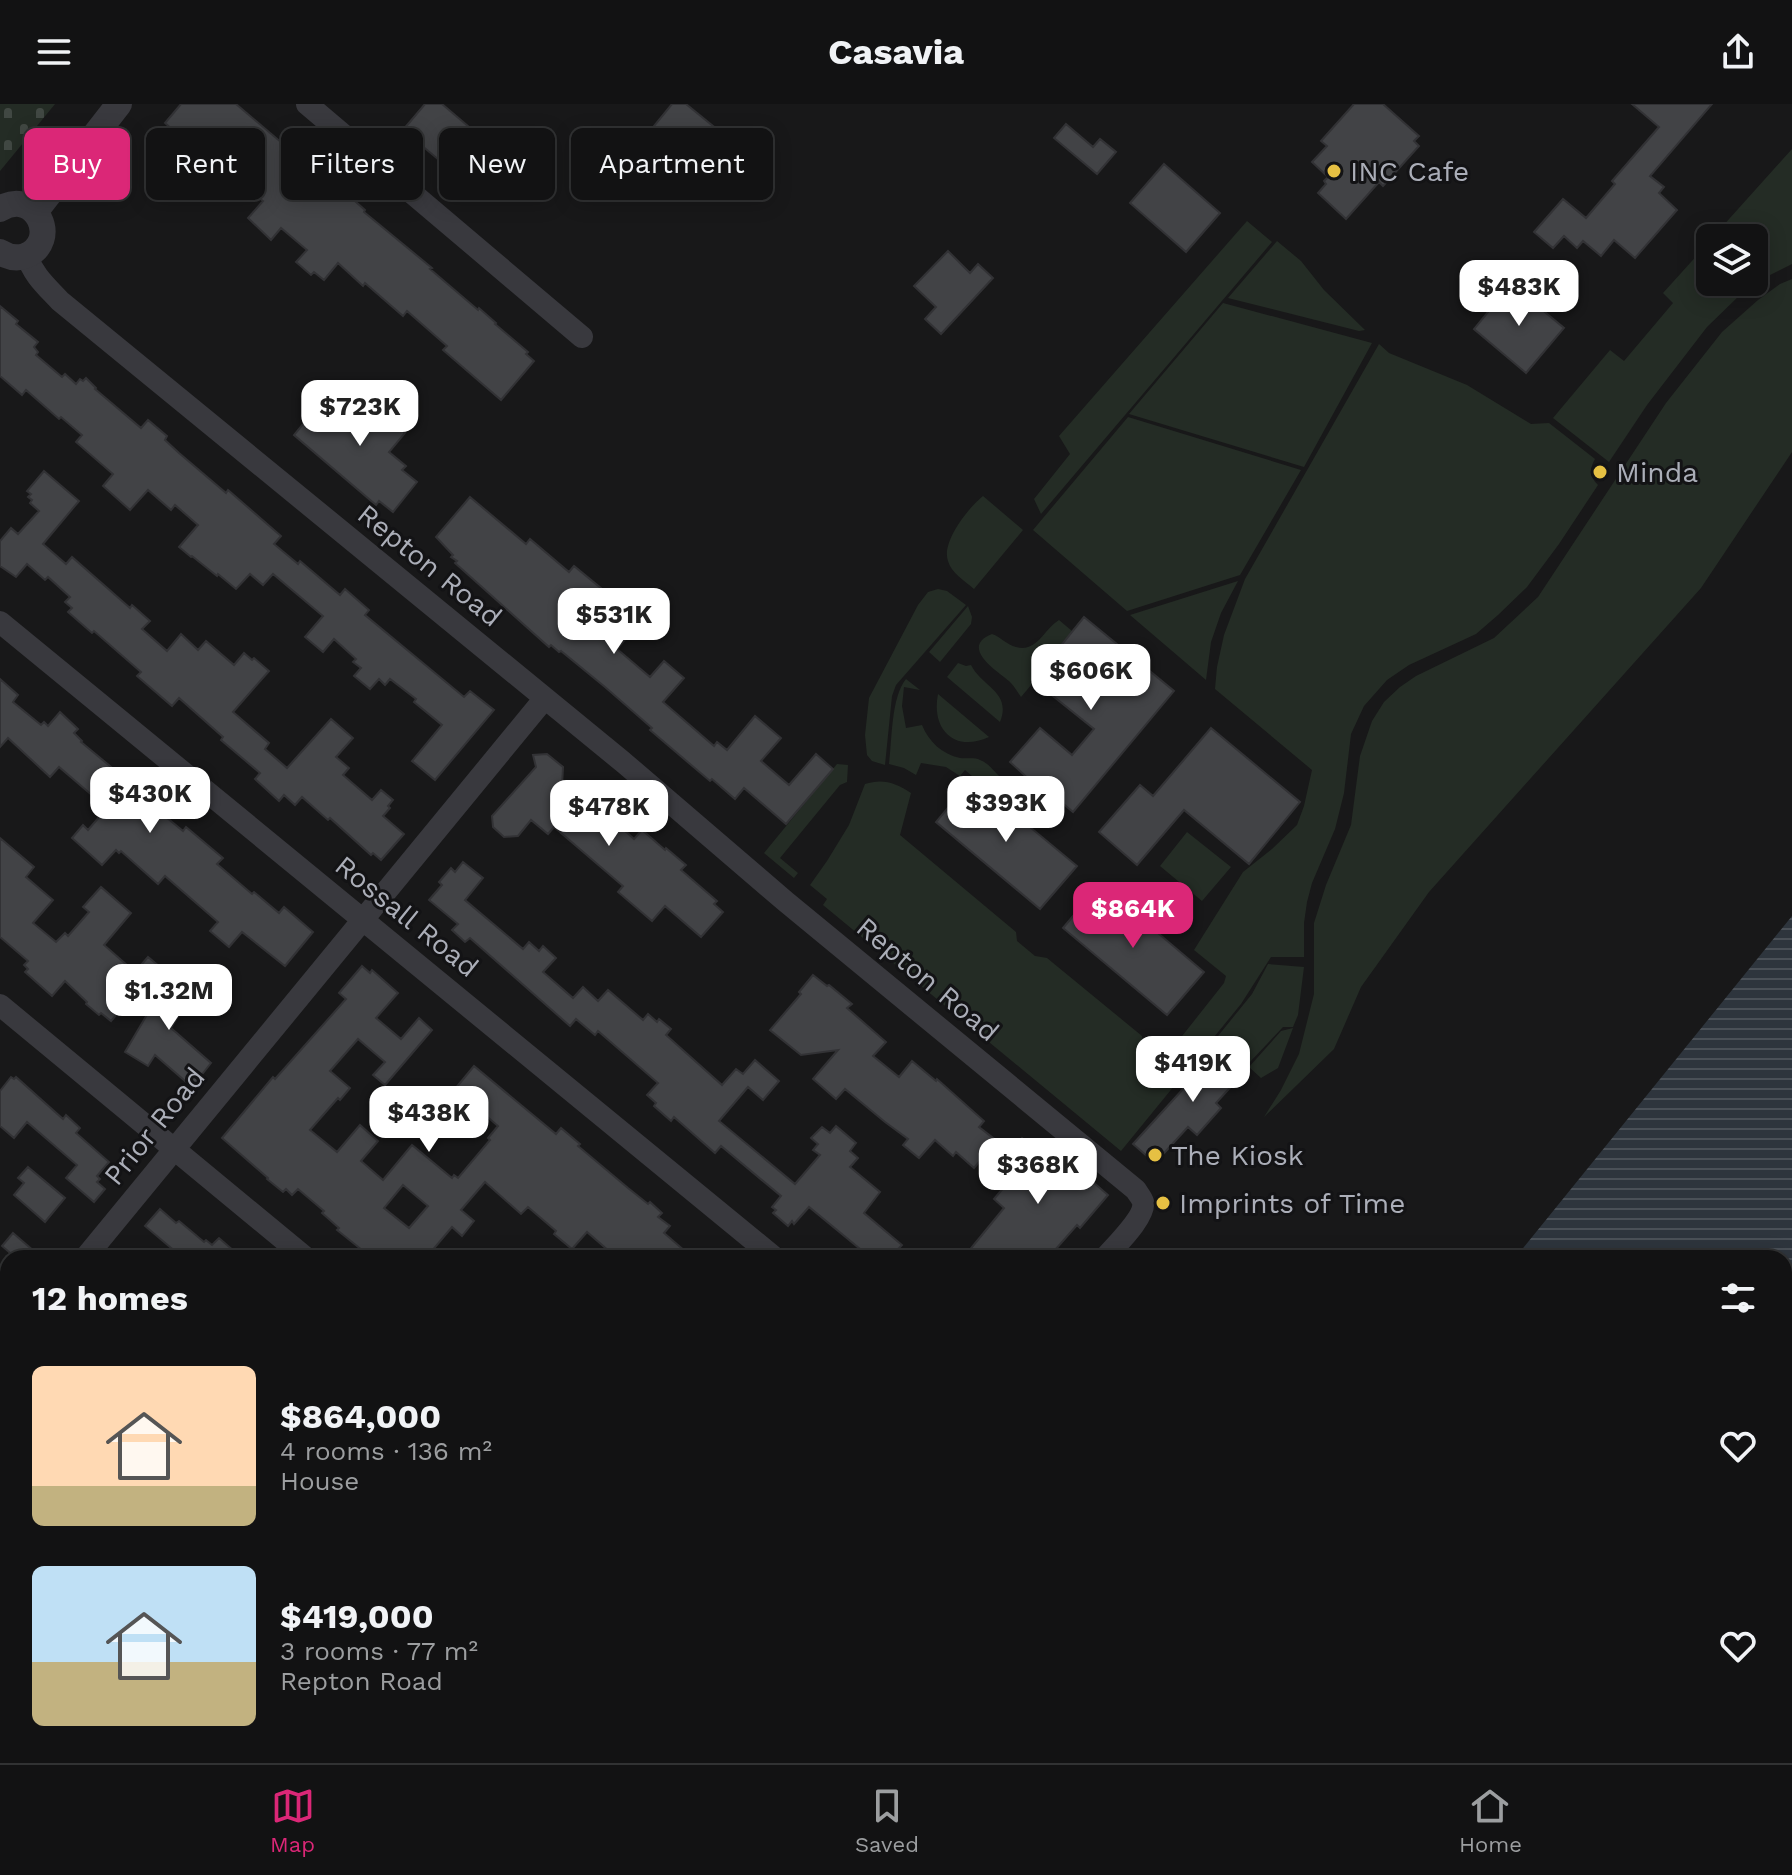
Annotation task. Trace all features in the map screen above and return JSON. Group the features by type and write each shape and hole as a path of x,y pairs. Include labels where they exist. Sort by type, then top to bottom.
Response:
{"street":[{"path":"35,212 119,104"},
{"path":"307,104 582,337"},
{"path":"0,209 13,203 22,204 35,212 42,223 43,233 41,242 27,255 16,258 0,252"},
{"name":"Repton Road","path":"27,255 37,276 60,301 545,698 785,901 1136,1190 1143,1202 1142,1208 1136,1221 1112,1250"},
{"name":"Rossall Road","path":"0,622 765,1250"},
{"name":"Prior Road","path":"92,1250 545,698"},
{"path":"0,1005 296,1250"}],"green space":[{"path":"0,104 55,104 35,128 24,128 24,142 0,171"},
{"path":"1792,149 1792,264 1768,276 1768,224 1725,224"},
{"path":"1247,221 1272,242 1041,514 1034,499 1070,454 1059,436"},
{"path":"1277,241 1301,261 1324,290 1365,330 1228,298"},
{"path":"1696,256 1696,296 1739,296 1707,327 1647,405 1609,462 1553,418 1610,350 1624,361 1673,303 1663,293"},
{"path":"1792,279 1792,452 1701,588 1429,892 1361,987 1334,1049 1264,1117 1299,1054 1314,994 1314,923 1351,825 1360,756 1372,721 1384,702 1400,687 1494,638 1538,597 1666,403 1722,332 1780,284"},
{"path":"1223,303 1372,343 1304,467 1129,414"},
{"path":"1379,344 1389,353 1467,385 1531,424 1549,423 1595,459 1591,473 1598,485 1527,587 1498,615 1476,634 1409,665 1387,680 1364,706 1351,734 1344,793 1335,829 1307,902 1304,957 1271,957 1241,1004 1121,1151 823,905 827,899 810,885 849,825 865,784 889,782 911,793 900,835 1016,932 1017,941 1035,956 1047,958 1142,1036 1143,1044 1163,1052 1175,1045 1224,983 1226,976 1194,950 1243,872 1297,825 1312,770 1215,689 1224,635 1245,579"},
{"path":"1128,417 1301,470 1240,575 1127,611 1033,530"},
{"path":"983,496 1023,530 974,589 952,569 947,553 952,535"},
{"path":"1238,581 1221,613 1211,642 1206,680 1130,615"},
{"path":"938,589 947,591 966,605 896,685 892,696 885,765 872,761 867,755 865,735 869,698 918,605 928,592"},
{"path":"968,606 971,624 940,662 929,652"},
{"path":"1059,620 1072,631 1021,697 1009,681 984,659 979,645 992,634 1013,646 1029,647"},
{"path":"958,663 971,665 999,697 1003,712 1000,722 947,677"},
{"path":"906,679 920,690 904,687 902,706 906,728 922,725 932,742 942,750 953,756 985,763 1000,777 988,790 965,770 960,776 946,767 921,763 916,775 889,764 897,697"},
{"path":"938,694 989,737 965,742 948,735 938,718"},
{"path":"837,764 848,765 847,782 840,785 780,858 798,873 794,878 764,853"},
{"path":"1187,832 1231,867 1202,901 1160,866"},
{"path":"1268,964 1304,967 1298,1015 1293,1027 1283,1027 1249,1063 1218,1036 1252,994"},
{"path":"1293,1028 1278,1068 1261,1078 1249,1067 1281,1031"}],"shaded area":[{"path":"1792,916 1792,1250 1521,1250"}],"building":[{"path":"181,104 236,104 264,128 171,128 165,123"},
{"path":"425,104 442,104 470,128 439,128 439,160 423,147 423,128 405,128"},
{"path":"672,104 686,104 715,128 652,128"},
{"path":"1354,104 1383,104 1419,136 1414,141 1419,146 1383,186 1379,182 1346,219 1318,193 1328,177 1312,162 1327,146 1321,141"},
{"path":"1632,104 1712,104 1650,176 1664,187 1659,193 1677,210 1635,258 1614,240 1601,256 1583,241 1577,248 1564,236 1553,248 1534,232 1563,199 1586,218 1615,184 1612,181 1659,127"},
{"path":"1066,124 1093,147 1100,139 1116,152 1097,174 1054,138"},
{"path":"265,129 281,142 281,200 354,200 496,323 534,361 501,400 443,350 447,346 407,311 403,316 338,263 324,280 314,272 311,275 296,262 307,250 281,228 271,240 248,218 263,201"},
{"path":"1164,164 1220,213 1186,252 1130,203"},
{"path":"948,251 970,273 978,264 993,278 941,334 925,319 936,307 914,286"},
{"path":"1511,284 1564,328 1526,373 1474,329"},
{"path":"0,306 38,342 34,347 38,352 36,355 62,377 65,374 76,384 86,378 141,428 148,420 167,436 165,440 179,453 281,536 274,544 298,564 300,561 340,595 345,589 369,610 365,615 464,697 470,691 494,710 435,780 412,761 442,725 414,702 416,699 390,679 385,685 379,679 370,689 354,676 361,668 353,662 356,659 334,639 323,652 305,637 323,616 273,574 263,585 250,574 236,589 191,557 179,547 198,525 175,505 171,510 148,490 130,510 103,486 113,474 76,442 82,435 26,390 22,395 0,376"},
{"path":"345,385 405,433 389,452 406,466 402,470 417,482 393,512 379,501 376,505 294,435 307,419 310,422 315,415 318,418"},
{"path":"44,471 79,501 43,544 66,564 72,557 130,608 132,605 150,621 142,629 167,651 181,634 198,650 206,641 234,665 244,653 269,671 233,712 269,743 265,749 287,768 331,719 353,738 336,757 349,768 343,775 372,800 381,790 393,800 383,816 404,834 381,860 302,797 295,805 284,795 279,801 255,779 260,773 221,740 223,737 179,698 172,706 137,676 141,672 68,612 72,608 65,602 70,597 48,577 45,580 27,564 16,577 0,566 0,541 11,528 18,534 39,511 30,503 32,500 28,497 31,494 27,491"},
{"path":"470,497 526,544 530,539 569,572 574,566 602,589 595,598 634,629 617,649 650,677 664,661 684,678 663,702 714,746 717,742 727,750 755,716 781,738 761,761 789,785 816,754 833,769 786,824 744,788 735,799 712,779 710,781 605,687 561,651 551,645 549,647 455,563 457,561 451,557 453,555 436,537"},
{"path":"1084,617 1174,691 1073,812 1010,762 1040,728 1072,755 1094,729 1033,680"},
{"path":"0,679 18,695 13,702 41,725 44,722 48,726 60,712 78,729 74,733 81,742 158,802 154,807 183,831 186,827 223,858 217,864 252,894 254,892 279,913 284,907 313,932 285,966 242,932 229,947 210,931 218,922 165,876 158,884 116,850 102,865 72,838 83,825 88,830 107,808 59,767 50,777 8,738 0,747"},
{"path":"1211,728 1300,802 1249,864 1184,810 1137,865 1099,832 1140,785 1153,796"},
{"path":"547,754 563,767 560,826 581,803 588,809 597,799 612,812 609,816 634,839 642,830 666,848 686,865 681,870 717,901 714,904 723,912 701,937 665,906 652,921 618,892 623,886 554,827 548,834 531,820 518,836 504,837 493,827 492,816 536,767 533,755"},
{"path":"972,779 1077,866 1040,909 936,822"},
{"path":"0,838 34,867 26,877 53,900 33,923 56,942 65,933 68,936 89,912 83,907 101,887 131,913 104,945 135,972 148,957 159,966 111,1021 86,1004 65,981 52,996 25,972 28,969 24,965 28,961 0,937"},
{"path":"463,862 483,878 465,900 523,949 529,942 539,951 543,946 556,958 543,972 573,998 583,987 598,1001 608,990 643,1020 648,1014 657,1022 659,1019 671,1029 666,1035 722,1085 736,1069 743,1074 755,1060 779,1081 763,1100 748,1087 719,1121 795,1184 820,1155 813,1150 818,1144 811,1138 822,1127 830,1133 836,1126 856,1143 850,1151 858,1158 850,1167 880,1192 864,1213 902,1245 897,1250 861,1250 809,1207 794,1224 792,1221 788,1226 773,1213 776,1210 772,1207 781,1196 721,1146 715,1153 674,1117 671,1121 654,1106 656,1103 647,1095 658,1083 598,1031 595,1035 576,1019 570,1026 470,938 465,942 452,930 458,924 429,900 451,868 455,872"},
{"path":"1100,884 1204,972 1167,1015 1063,928"},
{"path":"362,966 370,973 372,970 398,993 376,1018 401,1039 419,1018 432,1030 385,1085 373,1075 385,1062 358,1039 330,1071 350,1088 310,1130 337,1152 360,1125 378,1141 361,1161 383,1180 412,1145 452,1178 454,1175 458,1178 498,1126 455,1089 474,1066 556,1134 561,1128 628,1188 648,1204 650,1202 662,1213 658,1217 670,1226 664,1233 684,1250 608,1250 587,1232 572,1249 528,1207 521,1214 485,1182 461,1210 474,1221 462,1236 452,1227 433,1250 362,1250 337,1230 339,1228 322,1213 324,1211 298,1189 292,1195 286,1189 283,1192 222,1138 273,1077 275,1079 346,999 339,993","holes":["403,1185 428,1206 409,1228 384,1208"]},
{"path":"174,969 198,983 171,1028 211,1063 192,1087 155,1055 148,1066 125,1052"},
{"path":"813,975 852,1004 847,1008 886,1042 873,1056 899,1077 912,1061 984,1121 979,1127 997,1141 974,1168 956,1152 953,1156 935,1140 919,1158 903,1145 908,1139 845,1089 836,1099 813,1079 838,1050 801,1055 770,1030"},
{"path":"1224,1044 1249,1067 1216,1103 1221,1108 1197,1135 1188,1127 1155,1163 1133,1144"},
{"path":"11,1077 16,1077 63,1119 66,1115 80,1128 76,1133 109,1162 97,1176 100,1179 97,1182 105,1189 94,1202 66,1178 77,1165 27,1122 14,1138 0,1126 0,1091"},
{"path":"1022,1138 1036,1149 1041,1142 1108,1195 1080,1228 1077,1225 1055,1250 970,1250 1004,1208 994,1199 1016,1173 1002,1161"},
{"path":"28,1167 65,1198 45,1222 14,1195 24,1183 18,1178"},
{"path":"160,1209 204,1242 206,1240 212,1245 219,1238 233,1250 174,1250 145,1226"},
{"path":"13,1233 33,1250 7,1250 2,1246"}],"place":[{"name":"INC Cafe","path":"1334,171"},
{"name":"Minda","path":"1600,472"},
{"name":"The Kiosk","path":"1155,1155"},
{"name":"Imprints of Time","path":"1163,1203"}]}
